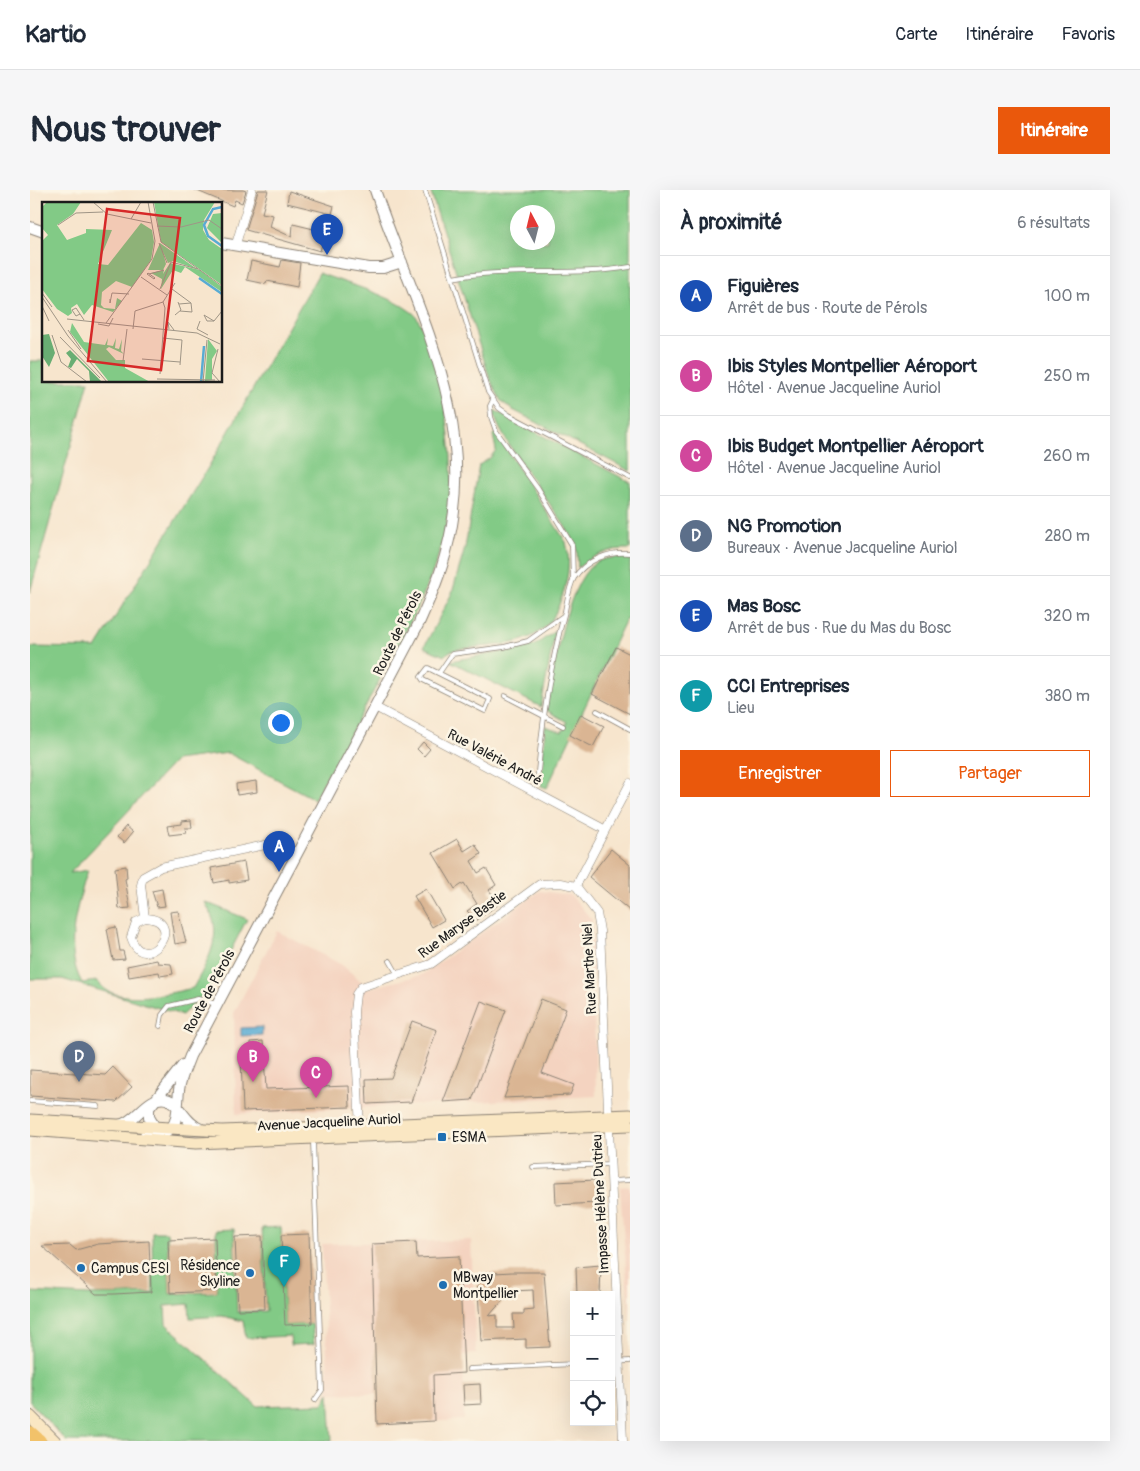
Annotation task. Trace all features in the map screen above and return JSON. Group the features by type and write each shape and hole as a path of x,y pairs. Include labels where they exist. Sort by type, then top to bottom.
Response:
{"highway":[{"path":"30,1433 39,1441"}],"main road":[{"name":"Avenue Jacqueline Auriol","path":"609,1121 630,1115"},
{"name":"Avenue Jacqueline Auriol","path":"30,1120 163,1132 279,1129 360,1131 609,1121 630,1125"},
{"name":"Avenue Jacqueline Auriol","path":"30,1130 179,1143 313,1138 360,1131"},
{"path":"30,1416 55,1441"}],"street":[{"path":"236,244 252,190"},
{"name":"Route de Pérols","path":"113,1126 127,1123 153,1101 190,1056 420,623 434,590 448,547 456,478 455,436 449,400 438,356 375,190"},
{"path":"30,227 42,231"},
{"path":"222,243 369,268 383,268 402,262"},
{"name":"Rue Valérie André","path":"375,707 604,829"},
{"path":"576,886 604,829 630,783"},
{"path":"145,918 141,885 143,877 161,867 276,844 298,853"},
{"name":"Rue Maryse Bastie","path":"360,1131 354,1012 356,994 360,987 431,964 540,884 560,883 576,886"},
{"name":"Rue Marthe Niel","path":"576,886 595,909 599,920 609,1121"},
{"path":"145,918 156,920 164,929 164,941 161,946 145,952 135,947 131,937 136,922 145,918"},
{"name":"Route de Pérols","path":"178,1110 179,1089 190,1056"},
{"path":"179,1143 163,1132 149,1117 153,1101 169,1099 190,1124 206,1130"},
{"path":"74,1133 163,1132 177,1121 178,1110"},
{"name":"Impasse Hélène Dutrieu","path":"609,1121 612,1164 615,1336"},
{"name":"Impasse Hélène Dutrieu","path":"615,1362 623,1441"}],"lane":[{"path":"425,190 488,392 493,400 510,415 630,478"},
{"path":"452,278 480,273 586,273 630,267"},
{"path":"493,400 490,406 491,417 496,431 538,489 572,545 573,579 563,616 542,715 538,783"},
{"path":"573,579 600,556 621,552 630,553"},
{"path":"440,673 452,654 504,647 528,641 563,616"},
{"path":"428,668 440,673 490,699 485,711 421,677 428,668"},
{"path":"505,696 563,726"},
{"path":"597,711 630,729"},
{"path":"390,960 398,976"},
{"path":"160,1026 165,1010 169,1006 198,999 206,1000 218,1006"},
{"path":"30,1101 98,1106"},
{"path":"313,1138 322,1390 315,1400"},
{"path":"533,1168 612,1164"},
{"path":"612,1181 630,1180"},
{"path":"615,1362 630,1361"},
{"path":"469,1369 570,1364"}],"shaded area":[{"path":"540,891 571,895 592,920 596,1096 236,1114 234,1013 277,931 342,965 369,988 422,975"},
{"path":"630,1186 630,1322 620,1187"},
{"path":"471,1240 476,1354 463,1355 464,1420 377,1424 376,1394 329,1393 322,1244"}],"green space":[{"path":"430,190 630,190 630,471 513,410 501,401 490,379"},
{"path":"319,273 392,300 413,313 422,326 440,383 451,453 451,491 448,516 443,540 428,584 397,648 314,799 228,753 176,760 70,873 88,870 76,912 73,942 76,970 82,983 97,981 108,991 117,995 139,997 193,988 209,957 214,940 215,932 212,916 205,902 247,919 213,985 182,1015 62,979 30,979 30,647 96,648 209,466"},
{"path":"30,361 42,361 42,382 89,382 30,592"},
{"path":"494,410 630,482 630,549 602,553 578,568 577,551 574,542 504,436 496,421"},
{"path":"496,433 566,542 568,571 565,585 555,614 546,626 536,634 512,643 455,650 444,656 424,647 452,593 465,548 479,465 490,458 496,450 493,435"},
{"path":"630,558 630,620 626,619 547,788 541,786 545,726 562,732 567,722 546,710 568,610 585,574 595,563 604,559"},
{"path":"555,631 541,707 450,661 525,648 535,645"},
{"path":"281,1227 285,1325 312,1324 314,1344 291,1345 290,1336 246,1338 243,1321 222,1316 190,1318 189,1304 165,1306 166,1324 257,1406 323,1404 329,1393 332,1441 66,1441 30,1402 30,1292 89,1295 153,1293 152,1232 167,1232 170,1294 217,1292 216,1230 234,1229 237,1312 266,1311 262,1228"}],"water":[{"path":"262,1027 262,1035 241,1036 241,1028"}],"building":[{"path":"195,190 246,191 242,203 235,200 233,206"},
{"path":"258,190 268,190 262,213 273,215 270,227 292,237 293,224 326,232 320,251 246,230"},
{"path":"289,191 334,206 332,214 287,203"},
{"path":"282,260 300,263 297,287 267,281 266,284 247,280 251,261 280,267"},
{"path":"616,647 630,654 630,714 592,694"},
{"path":"581,714 604,726 593,747 570,735"},
{"path":"423,742 430,749 424,756 417,749"},
{"path":"256,781 257,792 237,795 236,784"},
{"path":"191,820 192,828 185,828 186,833 169,835 167,826 182,824 182,821"},
{"path":"126,826 133,832 124,843 117,837"},
{"path":"457,839 464,851 475,844 481,854 471,861 478,873 486,868 496,885 489,890 499,904 451,938 447,933 470,914 467,911 477,904 464,883 455,889 433,853"},
{"path":"611,849 630,865 630,911 589,877"},
{"path":"244,862 247,880 229,883 229,880 214,883 211,868"},
{"path":"126,866 127,878 125,879 130,908 119,909 115,868"},
{"path":"162,889 165,906 157,907 152,891"},
{"path":"426,889 444,920 432,927 414,896"},
{"path":"178,911 186,942 175,944 170,912"},
{"path":"116,927 120,951 123,951 125,959 113,960 107,929"},
{"path":"157,960 158,963 171,964 173,974 160,976 159,972 129,977 127,966"},
{"path":"541,999 566,1009 542,1073 574,1085 570,1095 504,1098"},
{"path":"481,1001 506,1010 472,1100 443,1102"},
{"path":"412,1021 437,1030 411,1102 367,1104 366,1079 391,1078"},
{"path":"263,1041 266,1089 349,1086 350,1107 243,1111 241,1058 251,1058 251,1042"},
{"path":"113,1067 132,1087 116,1102 30,1096 30,1070 105,1075"},
{"path":"596,1180 598,1203 556,1205 555,1182"},
{"path":"309,1234 312,1324 285,1325 281,1235"},
{"name":"Résidence Skyline","path":"262,1236 265,1309 238,1310 235,1237"},
{"path":"215,1238 217,1291 170,1293 168,1240"},
{"name":"Campus CESI","path":"149,1241 151,1292 114,1294 96,1294 42,1246 70,1245 76,1250 98,1244"},
{"path":"416,1242 417,1258 459,1256 464,1373 433,1375 434,1421 377,1424 372,1244"},
{"path":"601,1265 600,1291 577,1291 576,1267"},
{"path":"544,1272 550,1347 526,1348 526,1339 481,1341 477,1274","holes":["533,1290 534,1309 524,1310 524,1314 513,1314 514,1328 497,1328 497,1315 489,1316 512,1291"]},
{"path":"480,1384 481,1404 464,1405 463,1385"}],"place":[{"name":"Mas Bosc","path":"327,255"},
{"name":"Figuières","path":"279,872"},
{"name":"NG Promotion","path":"79,1082"},
{"name":"Ibis Styles Montpellier Aéroport","path":"253,1082"},
{"name":"Ibis Budget Montpellier Aéroport","path":"316,1098"},
{"name":"ESMA","path":"442,1137"},
{"name":"Campus CESI","path":"81,1268"},
{"name":"Résidence Skyline","path":"250,1273"},
{"name":"MBway Montpellier","path":"443,1285"},
{"name":"CCI Entreprises","path":"284,1287"}]}
